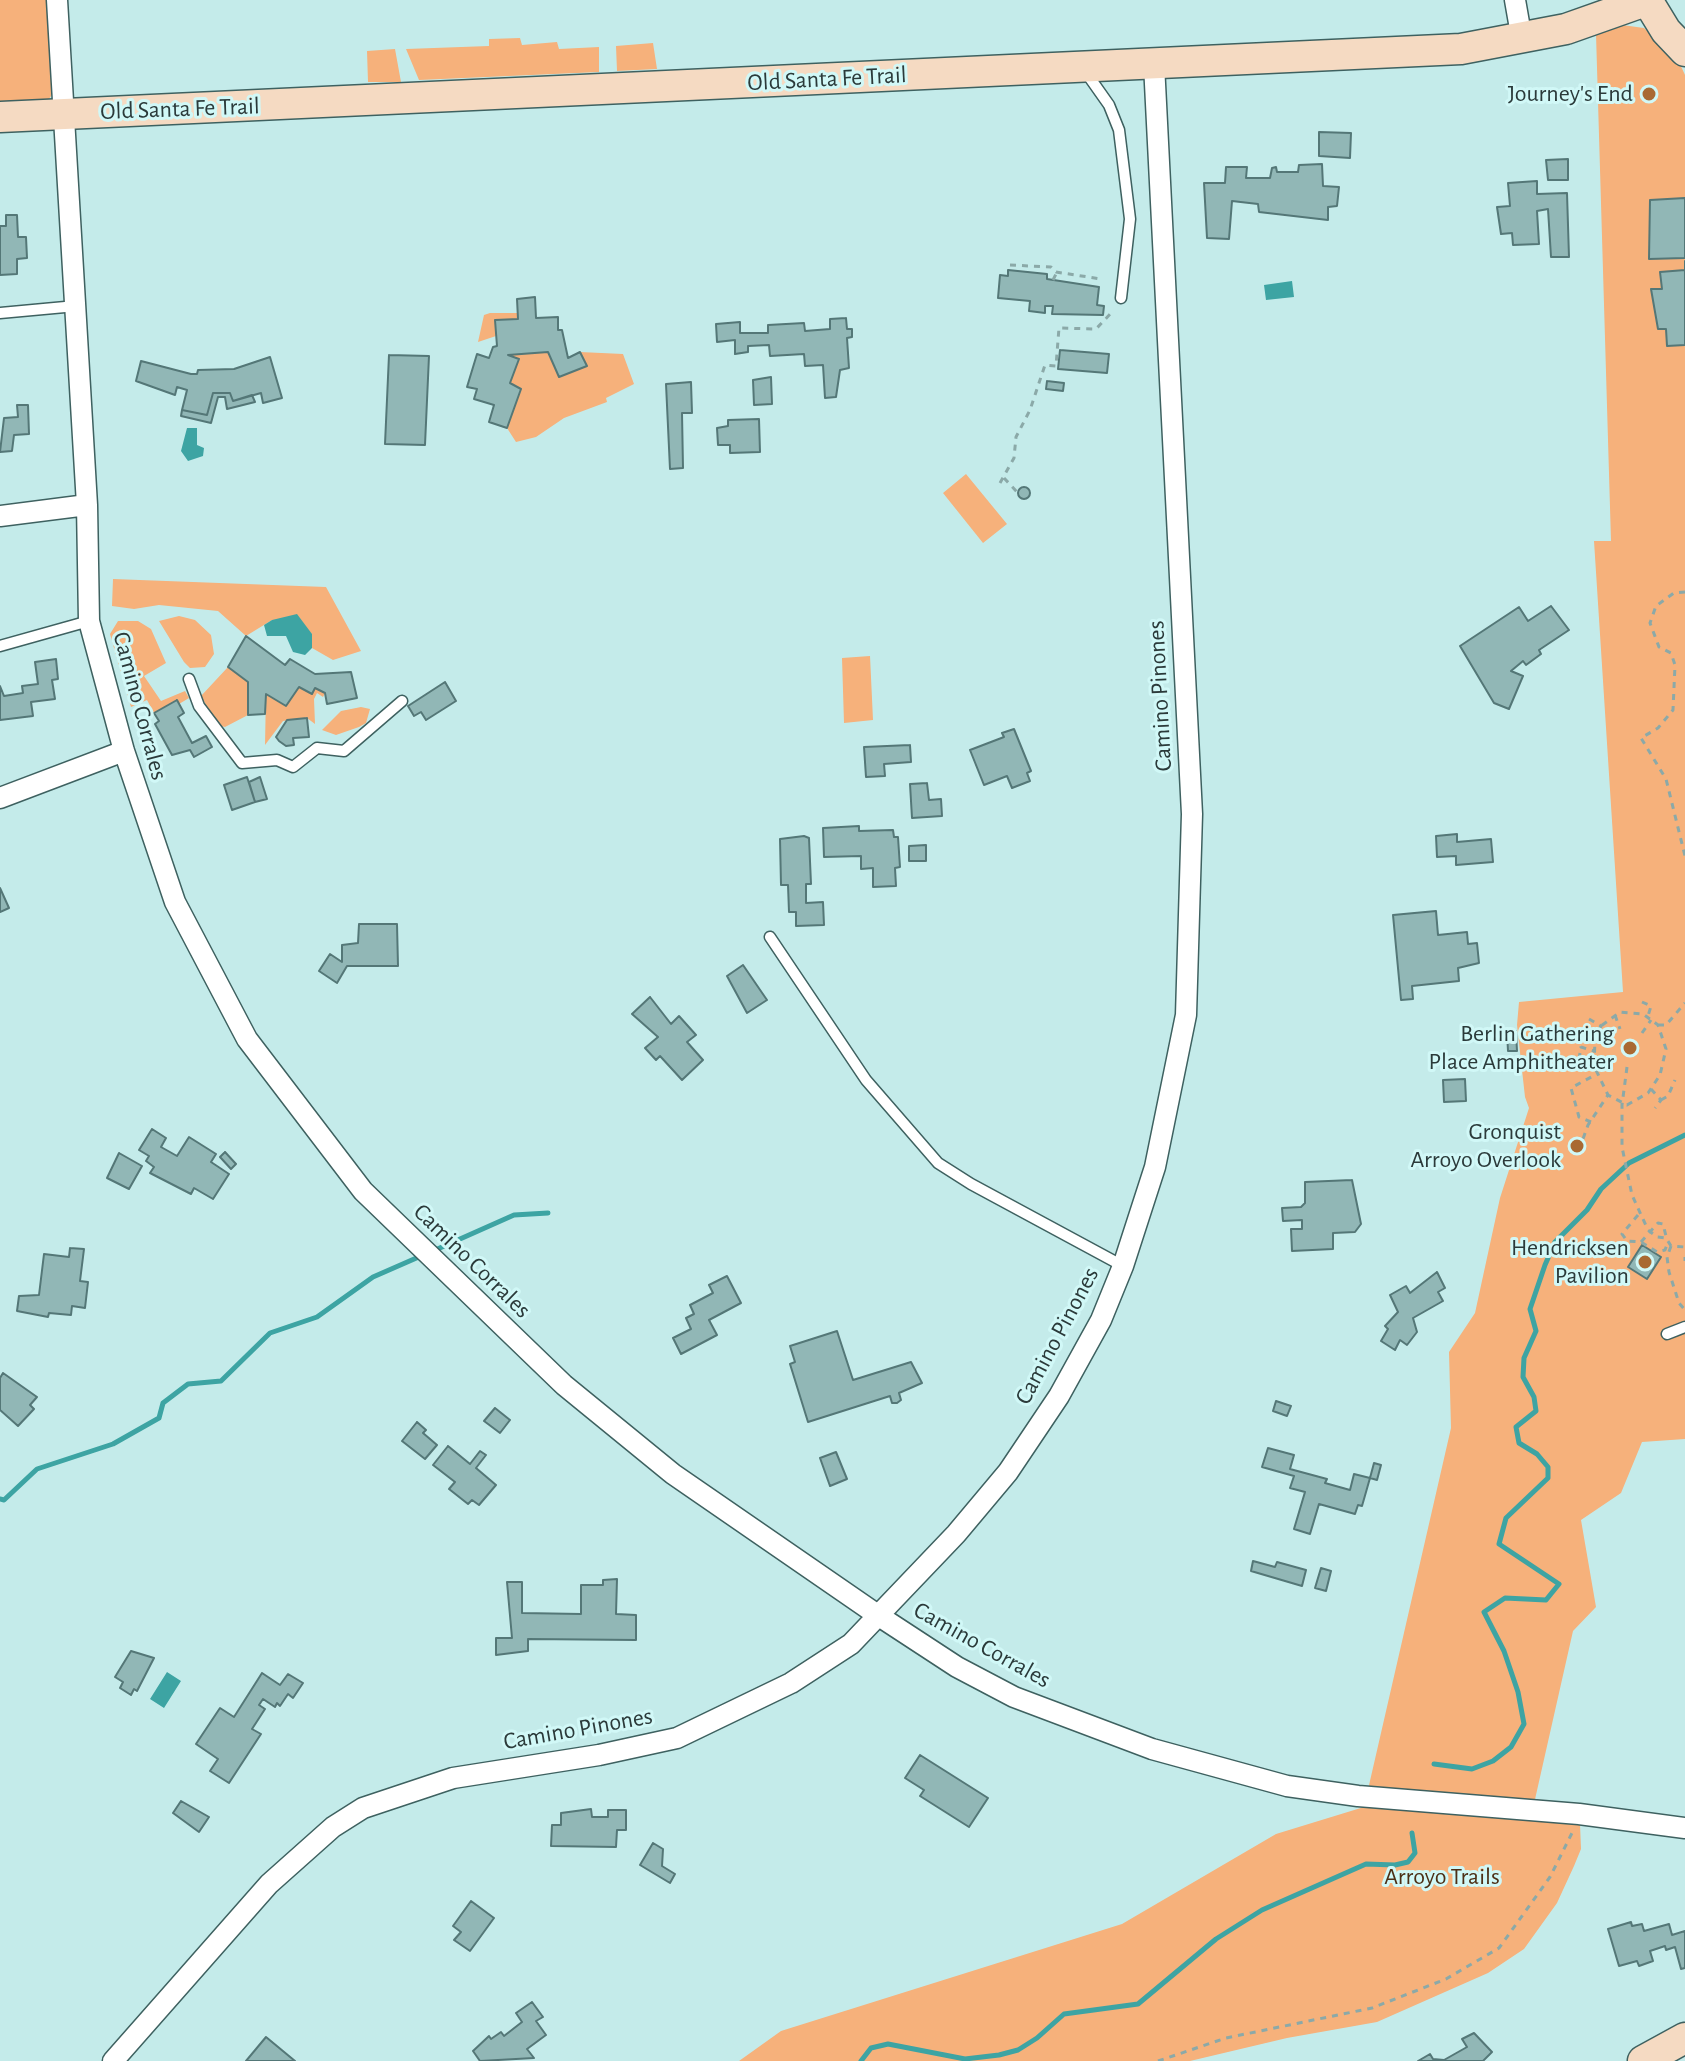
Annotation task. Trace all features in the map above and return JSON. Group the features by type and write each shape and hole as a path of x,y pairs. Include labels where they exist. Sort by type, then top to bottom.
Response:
{"street":[{"name":"Camino Corrales","path":"57,0 87,505 89,621 104,665 124,751 175,902 247,1039 363,1191 564,1385 673,1474 879,1616 957,1667 1014,1697 1152,1749 1239,1776 1358,1796 1579,1814 1685,1828"},
{"path":"1515,0 1522,40"},
{"name":"Old Santa Fe Trail","path":"0,117 1461,49 1522,40 1566,29 1648,0"},
{"path":"1648,0 1666,31 1685,51"},
{"name":"Camino Pinones","path":"113,2061 276,1876 333,1827 363,1808 453,1778 612,1753 677,1738 791,1683 851,1644 956,1534 1008,1472 1059,1396 1101,1320 1123,1266 1155,1167 1186,1015 1192,814 1154,64"},
{"path":"0,516 87,505"},
{"path":"0,798 124,751"},
{"path":"1643,2061 1685,2038"}],"lane":[{"path":"1082,67 1100,89 1119,130 1130,219 1121,298"},
{"path":"0,313 76,306"},
{"path":"0,646 89,621"},
{"path":"189,679 199,706 242,763 277,760 293,767 317,748 344,751 402,701"},
{"path":"770,937 866,1080 938,1163 1123,1266"},
{"path":"1667,1334 1685,1327"}],"path":[{"path":"1010,265 1051,267 1057,272 1101,279"},
{"path":"1018,265 1018,271"},
{"path":"1053,280 1057,272"},
{"path":"1000,483 1014,458 1016,437 1030,410 1045,365 1056,366 1059,328 1096,329 1115,309"},
{"path":"1004,478 1018,493"},
{"path":"1685,592 1674,593 1656,606 1650,623 1659,647 1671,653 1675,665 1673,710 1658,728 1641,738 1666,779 1685,856"},
{"path":"1642,1002 1651,1006 1650,1018 1642,1033"},
{"path":"1658,1025 1666,1025 1685,1003"},
{"path":"1630,1010 1658,1025 1666,1049 1660,1075 1651,1089 1642,1098 1622,1105 1608,1095 1596,1075 1594,1051 1601,1026 1615,1015 1630,1010"},
{"path":"1615,1015 1620,1029"},
{"path":"1589,1019 1601,1026"},
{"path":"1579,1059 1585,1035"},
{"path":"1581,1047 1594,1051"},
{"path":"1666,1049 1672,1051"},
{"path":"1627,1067 1622,1105 1622,1147 1632,1195 1638,1213 1650,1232 1685,1247"},
{"path":"1591,1122 1579,1117 1571,1088 1596,1075"},
{"path":"1655,1108 1668,1096 1675,1080"},
{"path":"1651,1089 1661,1100"},
{"path":"1579,1150 1591,1122 1608,1095"},
{"path":"1638,1213 1633,1225 1622,1234 1627,1241 1641,1242 1657,1252 1665,1250 1668,1242"},
{"path":"1641,1242 1658,1223 1663,1224 1668,1242 1669,1272 1679,1303 1685,1310"},
{"path":"1158,2061 1226,2038 1372,2008 1446,1979 1499,1948 1550,1877 1568,1844 1579,1814"}],"green space":[{"path":"0,0 48,0 55,90 45,105 0,106"},
{"name":"Arroyo Trails","path":"1622,25 1644,28 1679,62 1685,75 1685,1439 1642,1442 1621,1493 1581,1520 1596,1607 1573,1631 1531,1817 1580,1824 1581,1849 1574,1866 1557,1903 1524,1949 1488,1973 1377,2022 1287,2038 1190,2061 739,2061 781,2031 1122,1924 1276,1834 1364,1807 1451,1428 1449,1352 1475,1313 1500,1198 1529,1108 1517,1025 1519,1002 1623,992 1594,541 1611,541 1596,34"},
{"path":"520,38 522,45 557,42 559,49 599,47 599,72 419,80 406,49 489,46 489,39"},
{"path":"653,43 657,69 617,71 616,46"},
{"path":"395,49 401,82 368,82 367,51"},
{"path":"518,313 518,319 496,320 496,336 478,342 484,315"},
{"path":"548,352 560,376 587,366 580,352 623,354 634,384 606,398 607,402 564,418 536,437 516,442 507,428 521,389 510,383 519,359 508,355"},
{"path":"966,474 1007,524 983,543 943,493"},
{"path":"113,579 326,587 361,651 333,660 312,648 312,634 272,620 246,636 218,611 159,605 134,609 112,606"},
{"path":"179,616 195,620 211,635 214,654 205,667 190,668 184,662 159,621"},
{"path":"118,621 138,621 151,629 166,663 144,676 161,701 185,691 189,698 179,704 176,700 154,713 147,700 131,707 110,634"},
{"path":"870,656 873,720 844,723 842,658"},
{"path":"228,667 248,682 248,715 225,727 217,725 201,696"},
{"path":"299,687 311,694 315,688 325,693 323,697 317,693 314,699 315,724 307,718 283,721 265,745 266,694 286,706"},
{"path":"361,707 370,709 366,723 336,735 322,730 341,711"}],"water":[{"path":"1292,281 1294,297 1266,300 1264,285"},
{"path":"187,428 197,428 197,445 204,448 203,456 188,461 181,451"},
{"path":"297,614 312,634 312,648 305,655 293,652 286,636 267,636 264,625"},
{"path":"167,1672 181,1681 164,1708 150,1699"}],"building":[{"path":"1319,132 1351,133 1350,158 1319,156"},
{"path":"1568,159 1568,180 1548,180 1546,160"},
{"path":"1322,164 1323,186 1339,187 1337,206 1328,207 1328,220 1259,212 1258,204 1232,201 1229,239 1207,238 1204,183 1225,183 1226,167 1247,167 1246,178 1270,178 1272,168 1276,167 1277,172 1298,172 1299,165"},
{"path":"1537,181 1537,194 1567,193 1569,257 1551,257 1548,209 1537,211 1539,244 1513,245 1512,233 1501,234 1497,207 1510,206 1508,183"},
{"path":"1685,198 1685,258 1649,259 1650,200"},
{"path":"6,215 17,215 18,237 26,237 27,258 17,259 17,274 0,275 0,226 6,226"},
{"path":"1008,270 1047,274 1047,279 1099,287 1097,305 1104,306 1103,315 1052,314 1053,306 1045,306 1045,313 1029,311 1030,301 998,298 1000,275 1008,276"},
{"path":"1685,270 1685,345 1667,346 1666,329 1658,329 1651,289 1662,289 1660,272"},
{"path":"535,297 536,318 558,317 558,330 562,330 568,358 580,352 587,366 559,377 548,352 508,355 519,359 510,383 521,389 507,428 489,422 494,405 474,399 477,389 467,387 477,354 489,358 493,347 497,346 495,320 518,319 517,299"},
{"path":"846,318 847,329 852,329 852,337 847,338 849,368 840,370 836,397 825,398 823,365 805,366 804,354 770,356 769,345 748,346 748,352 735,354 735,340 717,342 716,324 740,322 740,333 768,333 768,325 804,323 805,331 830,329 830,319"},
{"path":"1060,350 1109,354 1107,373 1058,369"},
{"path":"389,355 429,356 425,445 385,444"},
{"path":"270,357 282,398 263,403 261,393 233,401 230,393 213,393 207,415 182,410 187,390 177,387 175,395 136,381 141,361 197,374 198,370 234,369"},
{"path":"771,377 772,404 754,405 753,380"},
{"path":"1047,381 1064,383 1063,391 1046,389"},
{"path":"691,382 692,413 682,413 683,468 670,469 666,384"},
{"path":"213,393 230,393 233,401 252,395 255,402 227,409 225,397 218,397 211,423 181,416 182,410 207,415"},
{"path":"17,405 28,405 29,434 14,435 12,451 0,452 4,418 18,417"},
{"path":"759,419 760,452 730,453 730,445 718,445 717,428 728,426 728,420"},
{"path":"1024,487 1030,493 1024,499 1018,493"},
{"path":"1551,606 1569,630 1539,650 1541,654 1526,665 1523,661 1511,671 1523,676 1509,709 1494,703 1460,646 1519,607 1528,621"},
{"path":"246,636 285,665 290,659 315,674 351,672 357,698 327,704 325,693 315,688 312,694 299,687 286,706 266,694 265,714 248,715 248,682 228,667"},
{"path":"56,659 58,679 52,680 55,699 31,702 33,716 0,720 0,686 4,696 23,693 22,686 38,684 35,662"},
{"path":"445,682 456,701 426,720 421,712 414,716 408,706"},
{"path":"177,700 184,713 178,717 192,743 206,736 212,747 194,757 190,750 172,755 155,724 159,721 154,713"},
{"path":"307,718 309,737 293,738 294,745 286,746 276,737 287,720"},
{"path":"1014,729 1031,771 1027,773 1030,781 1012,788 1007,776 984,785 970,750 1004,737 1002,733"},
{"path":"910,745 911,762 884,764 885,776 866,777 864,747"},
{"path":"247,777 255,802 232,810 224,785"},
{"path":"260,777 267,799 255,802 249,782"},
{"path":"927,783 929,800 941,799 942,816 912,818 910,784"},
{"path":"859,826 859,831 893,830 894,837 898,837 900,867 895,868 896,886 873,887 873,868 861,869 861,856 824,857 823,828"},
{"path":"1457,834 1457,842 1491,839 1493,862 1456,865 1456,856 1437,857 1436,836"},
{"path":"809,838 811,884 806,884 806,903 823,902 824,925 796,926 796,912 789,912 788,885 781,885 780,839"},
{"path":"926,845 926,861 909,861 909,846"},
{"path":"0,888 9,908 0,912"},
{"path":"1436,911 1438,935 1467,932 1468,944 1477,943 1479,963 1458,968 1459,981 1412,986 1413,999 1401,1000 1393,915"},
{"path":"359,924 397,924 398,966 347,966 337,983 319,971 330,954 342,962 342,945 358,943"},
{"path":"743,965 767,1000 747,1013 727,976"},
{"path":"650,997 671,1024 679,1016 696,1035 687,1042 703,1060 682,1080 660,1056 656,1060 645,1048 658,1037 632,1014"},
{"path":"1516,1031 1517,1051 1508,1051 1507,1032"},
{"path":"1465,1079 1466,1101 1444,1102 1443,1080"},
{"path":"152,1129 166,1138 161,1147 177,1156 189,1137 216,1154 211,1162 229,1174 213,1199 194,1188 191,1194 150,1173 154,1167 146,1161 149,1156 139,1150"},
{"path":"225,1152 236,1164 231,1169 220,1157"},
{"path":"119,1153 142,1166 129,1189 107,1178"},
{"path":"1352,1180 1361,1224 1355,1232 1333,1233 1333,1249 1292,1251 1291,1229 1302,1229 1302,1220 1283,1221 1282,1208 1301,1207 1305,1203 1305,1182"},
{"name":"Hendricksen Pavilion","path":"1642,1245 1661,1257 1647,1279 1628,1267"},
{"path":"70,1248 84,1249 80,1281 88,1282 85,1308 72,1306 71,1315 49,1313 48,1317 17,1311 19,1296 39,1295 44,1254 69,1257"},
{"path":"1437,1272 1445,1288 1438,1292 1443,1301 1413,1318 1417,1332 1407,1345 1400,1340 1395,1350 1381,1341 1388,1329 1385,1326 1398,1312 1390,1295 1406,1286 1410,1293"},
{"path":"727,1276 741,1303 709,1320 717,1335 681,1354 673,1338 691,1329 686,1318 694,1314 690,1305 713,1293 709,1285"},
{"path":"837,1331 853,1380 911,1362 922,1383 899,1393 901,1400 897,1403 892,1403 890,1396 808,1422 790,1364 795,1362 790,1346"},
{"path":"3,1373 37,1397 30,1405 34,1409 18,1426 0,1410 0,1378"},
{"path":"1276,1401 1291,1406 1287,1416 1273,1411"},
{"path":"495,1408 510,1420 500,1433 484,1421"},
{"path":"417,1422 426,1430 423,1433 437,1445 425,1459 402,1441"},
{"path":"448,1446 470,1464 480,1451 486,1455 476,1468 496,1485 479,1505 472,1500 468,1504 449,1489 455,1482 433,1465"},
{"path":"1268,1448 1294,1455 1290,1469 1327,1479 1325,1483 1350,1490 1354,1474 1370,1478 1362,1506 1358,1505 1355,1514 1319,1504 1310,1534 1294,1529 1305,1492 1290,1488 1294,1476 1262,1467"},
{"path":"836,1452 847,1479 830,1486 820,1458"},
{"path":"1374,1463 1381,1465 1377,1480 1370,1478"},
{"path":"1253,1561 1275,1567 1277,1562 1306,1570 1302,1586 1251,1571"},
{"path":"1321,1568 1331,1571 1326,1591 1315,1588"},
{"path":"617,1579 616,1614 636,1615 636,1640 528,1639 528,1651 496,1655 496,1638 512,1638 507,1582 522,1582 522,1613 581,1614 581,1585 603,1585 603,1580"},
{"path":"131,1651 154,1658 137,1691 134,1689 131,1695 120,1688 123,1682 115,1677"},
{"path":"262,1673 280,1685 288,1674 303,1683 293,1698 288,1694 280,1706 277,1703 275,1707 263,1699 259,1705 265,1709 252,1729 261,1734 229,1783 210,1771 218,1759 196,1744 220,1708 234,1717"},
{"path":"920,1755 988,1798 969,1827 920,1796 924,1790 905,1778"},
{"path":"181,1801 209,1817 199,1832 173,1813"},
{"path":"591,1809 592,1817 608,1817 608,1810 626,1810 626,1830 617,1830 616,1847 551,1846 552,1825 561,1825 561,1813"},
{"path":"653,1843 663,1849 662,1866 675,1874 670,1883 640,1865"},
{"path":"471,1901 494,1918 470,1951 454,1940 461,1932 453,1926"},
{"path":"1631,1922 1632,1926 1642,1924 1644,1931 1669,1924 1672,1935 1685,1931 1685,1968 1681,1969 1675,1947 1666,1950 1665,1946 1650,1951 1653,1961 1639,1966 1637,1961 1619,1966 1608,1929"},
{"path":"532,2002 543,2017 536,2021 546,2035 527,2049 534,2058 480,2061 473,2051 489,2036 491,2039 501,2032 504,2036 522,2022 516,2013"},
{"path":"1474,2033 1492,2052 1483,2061 1418,2061 1430,2054 1433,2059 1444,2060 1467,2047 1462,2039"},
{"path":"266,2037 295,2061 246,2061"}],"waterway":[{"path":"1434,1764 1472,1769 1493,1761 1511,1747 1524,1724 1518,1692 1504,1651 1484,1612 1505,1598 1546,1600 1559,1584 1499,1544 1506,1518 1548,1478 1548,1467 1537,1454 1519,1443 1516,1427 1536,1411 1534,1397 1523,1377 1524,1358 1536,1331 1530,1309 1545,1265 1555,1242 1587,1210 1601,1189 1629,1163 1685,1135"},
{"path":"433,1251 514,1215 548,1213"},
{"path":"0,1499 4,1500 37,1469 113,1444 159,1418 163,1403 188,1384 221,1381 270,1333 317,1317 373,1277 421,1256"},
{"path":"861,2061 871,2048 888,2044 965,2059 999,2055 1018,2050 1064,2014 1138,2004 1216,1939 1262,1910 1366,1864 1408,1862 1415,1853 1412,1833"}],"place":[{"name":"Journey's End","path":"1649,94"},
{"name":"Berlin Gathering Place Amphitheater","path":"1630,1048"},
{"name":"Gronquist Arroyo Overlook","path":"1577,1146"},
{"name":"Hendricksen Pavilion","path":"1645,1262"}]}
